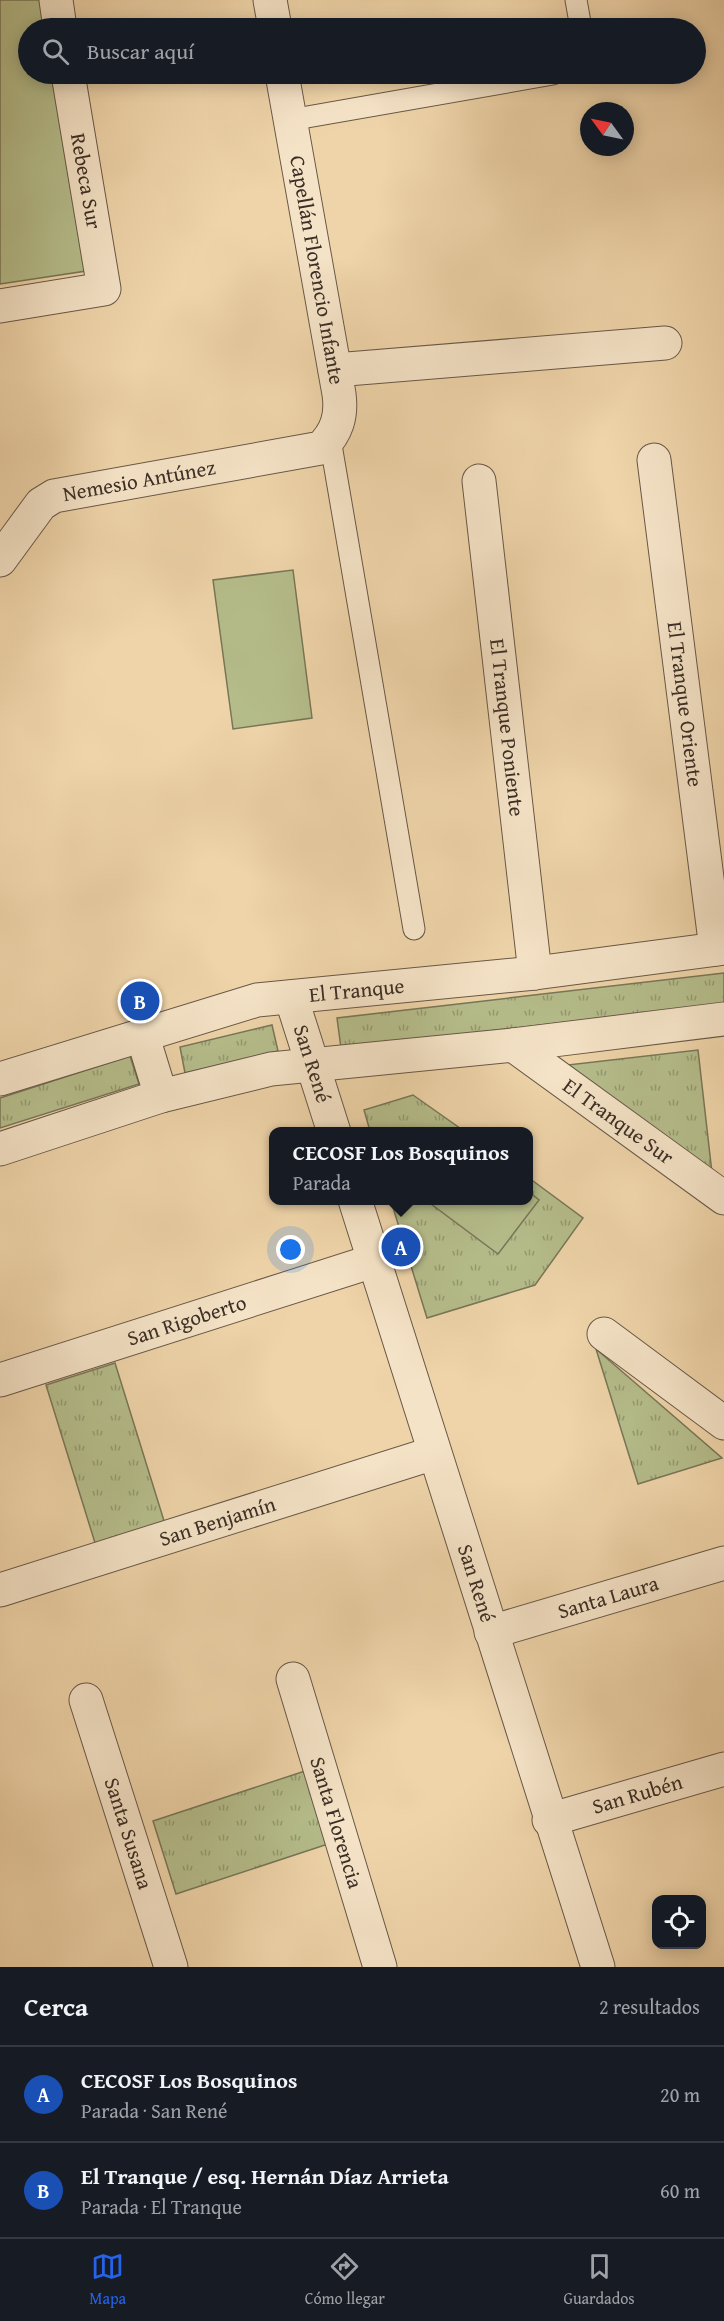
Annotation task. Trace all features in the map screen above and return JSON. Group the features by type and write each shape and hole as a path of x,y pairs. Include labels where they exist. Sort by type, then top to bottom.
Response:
{"street":[{"path":"56,0 59,18"},
{"path":"270,0 273,18"},
{"name":"Rebeca Sur","path":"0,306 104,289 70,84"},
{"name":"Capellán Florencio Infante","path":"284,84 341,410 337,428 318,445"},
{"path":"335,370 665,343"},
{"name":"Nemesio Antúnez","path":"0,560 41,504 54,496 318,445"},
{"name":"El Tranque Oriente","path":"654,460 720,948"},
{"name":"El Tranque Poniente","path":"479,481 535,973"},
{"name":"El Tranque","path":"0,1079 246,1003 291,996 535,973 720,948"},
{"name":"San René","path":"291,996 310,1063 333,1127"},
{"path":"0,1149 161,1096 271,1069 310,1063 513,1045 724,1019"},
{"path":"142,1034 161,1096"},
{"name":"El Tranque Sur","path":"513,1045 724,1198"},
{"name":"San René","path":"357,1205 549,1820 598,1967"},
{"name":"San Rigoberto","path":"0,1380 374,1261"},
{"path":"604,1334 724,1423"},
{"name":"San Benjamín","path":"0,1590 434,1453"},
{"name":"Santa Laura","path":"491,1632 724,1563"},
{"name":"Santa Florencia","path":"292,1679 380,1967"},
{"name":"Santa Susana","path":"86,1700 171,1967"},
{"name":"San Rubén","path":"549,1820 724,1769"}],"lane":[{"path":"576,0 579,18"},
{"path":"290,120 496,84"},
{"path":"318,445 414,929"}],"green space":[{"path":"0,0 41,0 44,18 18,18 18,84 55,84 86,271 0,284"},
{"path":"293,570 312,718 233,729 213,580"},
{"path":"724,973 724,1004 341,1048 337,1018"},
{"path":"272,1025 278,1051 185,1073 180,1047"},
{"path":"698,1050 712,1173 559,1066"},
{"path":"130,1056 139,1084 0,1128 0,1098"},
{"path":"413,1095 458,1127 369,1127 364,1110"},
{"path":"533,1181 583,1218 535,1285 427,1318 392,1205 533,1205"},
{"path":"533,1195 539,1200 498,1254 432,1205 533,1205"},
{"path":"596,1349 722,1458 638,1484"},
{"path":"115,1363 165,1524 96,1546 46,1385"},
{"path":"305,1771 328,1844 176,1894 153,1821"}],"place":[{"name":"El Tranque / esq. Hernán Díaz Arrieta","path":"140,1001"},
{"name":"CECOSF Los Bosquinos","path":"401,1247"}]}
